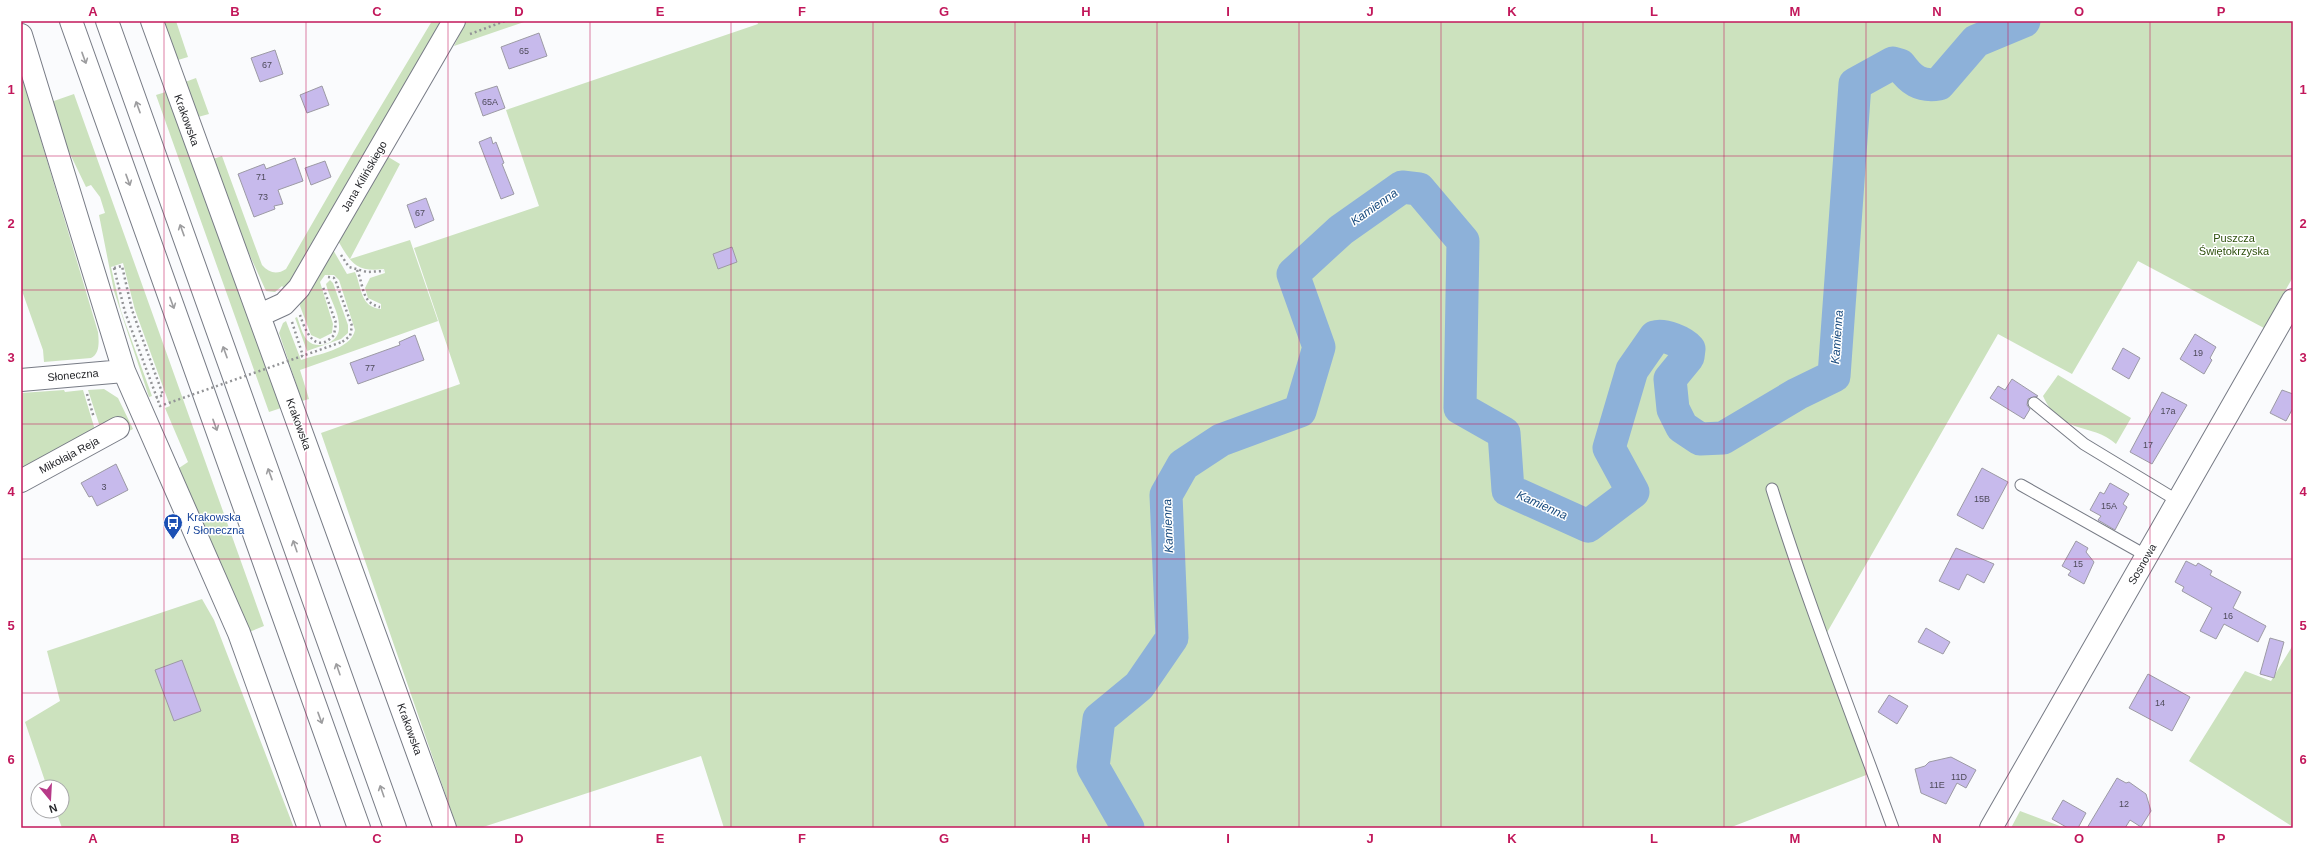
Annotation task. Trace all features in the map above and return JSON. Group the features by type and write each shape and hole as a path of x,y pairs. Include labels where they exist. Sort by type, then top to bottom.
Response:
{"main road":[{"path":"71,21 359,828"},
{"path":"107,21 395,828"},
{"name":"Krakowska","path":"152,21 229,236 260,315 446,828"},
{"name":"Jana Kilińskiego","path":"260,315 284,304 299,288 454,21"},
{"path":"21,36 124,371 241,639 309,828"},
{"name":"Sosnowa","path":"1991,828 2293,300"},
{"name":"Słoneczna","path":"21,380 124,371"},
{"name":"Mikołaja Reja","path":"21,481 109,433"}],"lane":[{"path":"2034,403 2084,444 2178,501"},
{"path":"2021,485 2147,556"},
{"path":"1772,489 1804,587 1824,636 1893,828"}],"path":[{"path":"155,398 162,395 132,310 122,266 114,268 125,312 160,406 344,341 352,333 352,326 336,282 332,278 324,281 336,323 336,332 332,338 322,342 315,341 309,337"},
{"path":"380,307 372,304 366,299 357,269 372,272 384,271"},
{"path":"291,319 304,356"},
{"path":"85,387 109,433"}],"green space":[{"path":"163,21 176,21 188,57 178,60"},
{"path":"432,21 444,21 286,290 282,286 275,292 266,291 241,236 213,159 222,156 262,265 267,270 273,272 283,271 286,269 354,151"},
{"path":"466,21 527,21 454,46"},
{"name":"Puszcza Świętokrzyska","path":"757,21 2293,21 2293,277 2264,328 2138,261 2072,374 1998,334 1825,636 1874,772 1729,828 724,828 701,756 480,828 457,828 321,433 460,384 414,248 539,206 506,110 758,24"},
{"path":"21,73 98,332 99,343 96,354 91,358 44,362 43,350 21,288"},
{"path":"196,78 209,114 198,117 185,82"},
{"path":"172,90 287,406 269,412 156,95"},
{"path":"74,94 264,626 247,633 176,470 188,462 165,408 170,406 135,310 123,263 111,267 121,311 152,396 149,397 114,291 99,215 105,213 100,197 91,185 86,187 59,131 51,102"},
{"path":"385,155 400,164 350,259 337,239"},
{"path":"410,240 438,321 300,370 309,399 302,401 279,333 283,323 286,321 301,360 340,347 347,342 352,337 355,330 339,280 334,275 325,275 320,282 333,324 332,333 320,339 311,335 300,306 301,298 332,248 347,274 355,272 365,301 369,305 381,309 381,304 368,298 365,288 370,278 385,273 384,269 374,270 354,264 350,259"},
{"path":"330,280 333,283 348,325 348,333 341,339 327,344 335,338 338,333 339,322 326,284"},
{"path":"297,317 304,335 311,343 316,345 327,344 307,351 295,318"},
{"path":"2058,375 2131,418 2116,444 2107,437 2068,423 2050,409 2043,396"},
{"path":"104,389 118,398 133,429 121,435 100,427 88,390"},
{"path":"64,390 65,392 83,390 95,430 21,471 21,393"},
{"path":"202,599 214,620 294,828 62,828 59,819 70,819 70,779 44,779 25,722 60,701 47,651"},
{"path":"2293,645 2293,827 2189,761 2245,671 2271,681"},
{"path":"2020,811 2065,828 2011,828"}],"building":[{"path":"539,33 547,56 509,69 501,47"},
{"path":"275,50 283,74 260,82 251,58"},
{"path":"322,86 329,105 307,113 300,95"},
{"path":"497,86 505,108 483,116 475,93"},
{"path":"491,137 493,144 496,142 504,163 502,164 514,194 501,199 479,142"},
{"path":"295,158 303,181 278,190 283,204 274,206 275,209 254,217 238,174 264,164 266,169"},
{"path":"325,161 331,177 311,185 305,168"},
{"path":"426,198 434,220 415,228 407,205"},
{"path":"732,247 737,262 718,269 713,254"},
{"path":"2195,334 2216,347 2210,358 2212,360 2204,374 2180,359"},
{"path":"415,335 424,360 358,384 350,363 400,345 399,342"},
{"path":"2123,348 2140,358 2129,379 2112,369"},
{"path":"2012,379 2038,396 2028,399 2027,405 2030,409 2024,419 1990,398 1998,386 2005,390"},
{"path":"2282,390 2293,394 2293,408 2286,421 2270,413"},
{"path":"2162,392 2187,405 2152,464 2130,452"},
{"path":"116,464 128,490 97,506 92,496 89,497 81,483"},
{"path":"1982,468 2008,482 1983,529 1957,515"},
{"path":"2110,483 2129,494 2123,504 2127,507 2115,530 2098,520 2101,516 2090,510 2100,492 2104,494"},
{"path":"2076,541 2088,548 2086,552 2094,562 2084,584 2068,575 2071,571 2062,566"},
{"path":"1956,548 1994,564 1984,583 1967,574 1959,590 1939,581"},
{"path":"2186,561 2196,566 2198,563 2212,571 2210,575 2241,592 2233,608 2266,626 2258,642 2224,624 2216,639 2200,631 2212,608 2182,591 2184,587 2175,582"},
{"path":"1926,628 1950,642 1943,654 1918,642"},
{"path":"2270,638 2284,642 2274,678 2260,674"},
{"path":"182,660 201,711 174,721 155,670"},
{"path":"2148,674 2190,697 2172,731 2129,708"},
{"path":"1889,695 1908,706 1897,724 1878,712"},
{"path":"1951,757 1976,770 1966,788 1957,783 1946,804 1921,793 1915,769 1925,766 1929,762"},
{"path":"2117,778 2126,783 2129,782 2146,794 2151,811 2141,827 2130,820 2125,828 2087,828"},
{"path":"2063,800 2086,813 2078,828 2068,828 2052,819"}],"waterway":[{"name":"Kamienna","path":"1128,828 1093,767 1099,719 1139,686 1172,638 1166,495 1183,465 1221,440 1300,411 1319,347 1293,274 1341,230 1402,187 1419,189 1463,241 1460,408 1504,433 1508,490 1588,526 1633,492 1609,448 1632,370 1655,337 1659,336 1673,339 1689,349 1688,357 1670,379 1673,409 1682,427 1700,439 1723,438 1797,394 1834,376 1855,84 1893,63 1900,65 1908,75 1916,81 1932,85 1939,84 1976,41 2024,21"}],"place":[{"name":"Krakowska / Słoneczna","path":"173,540"}]}
